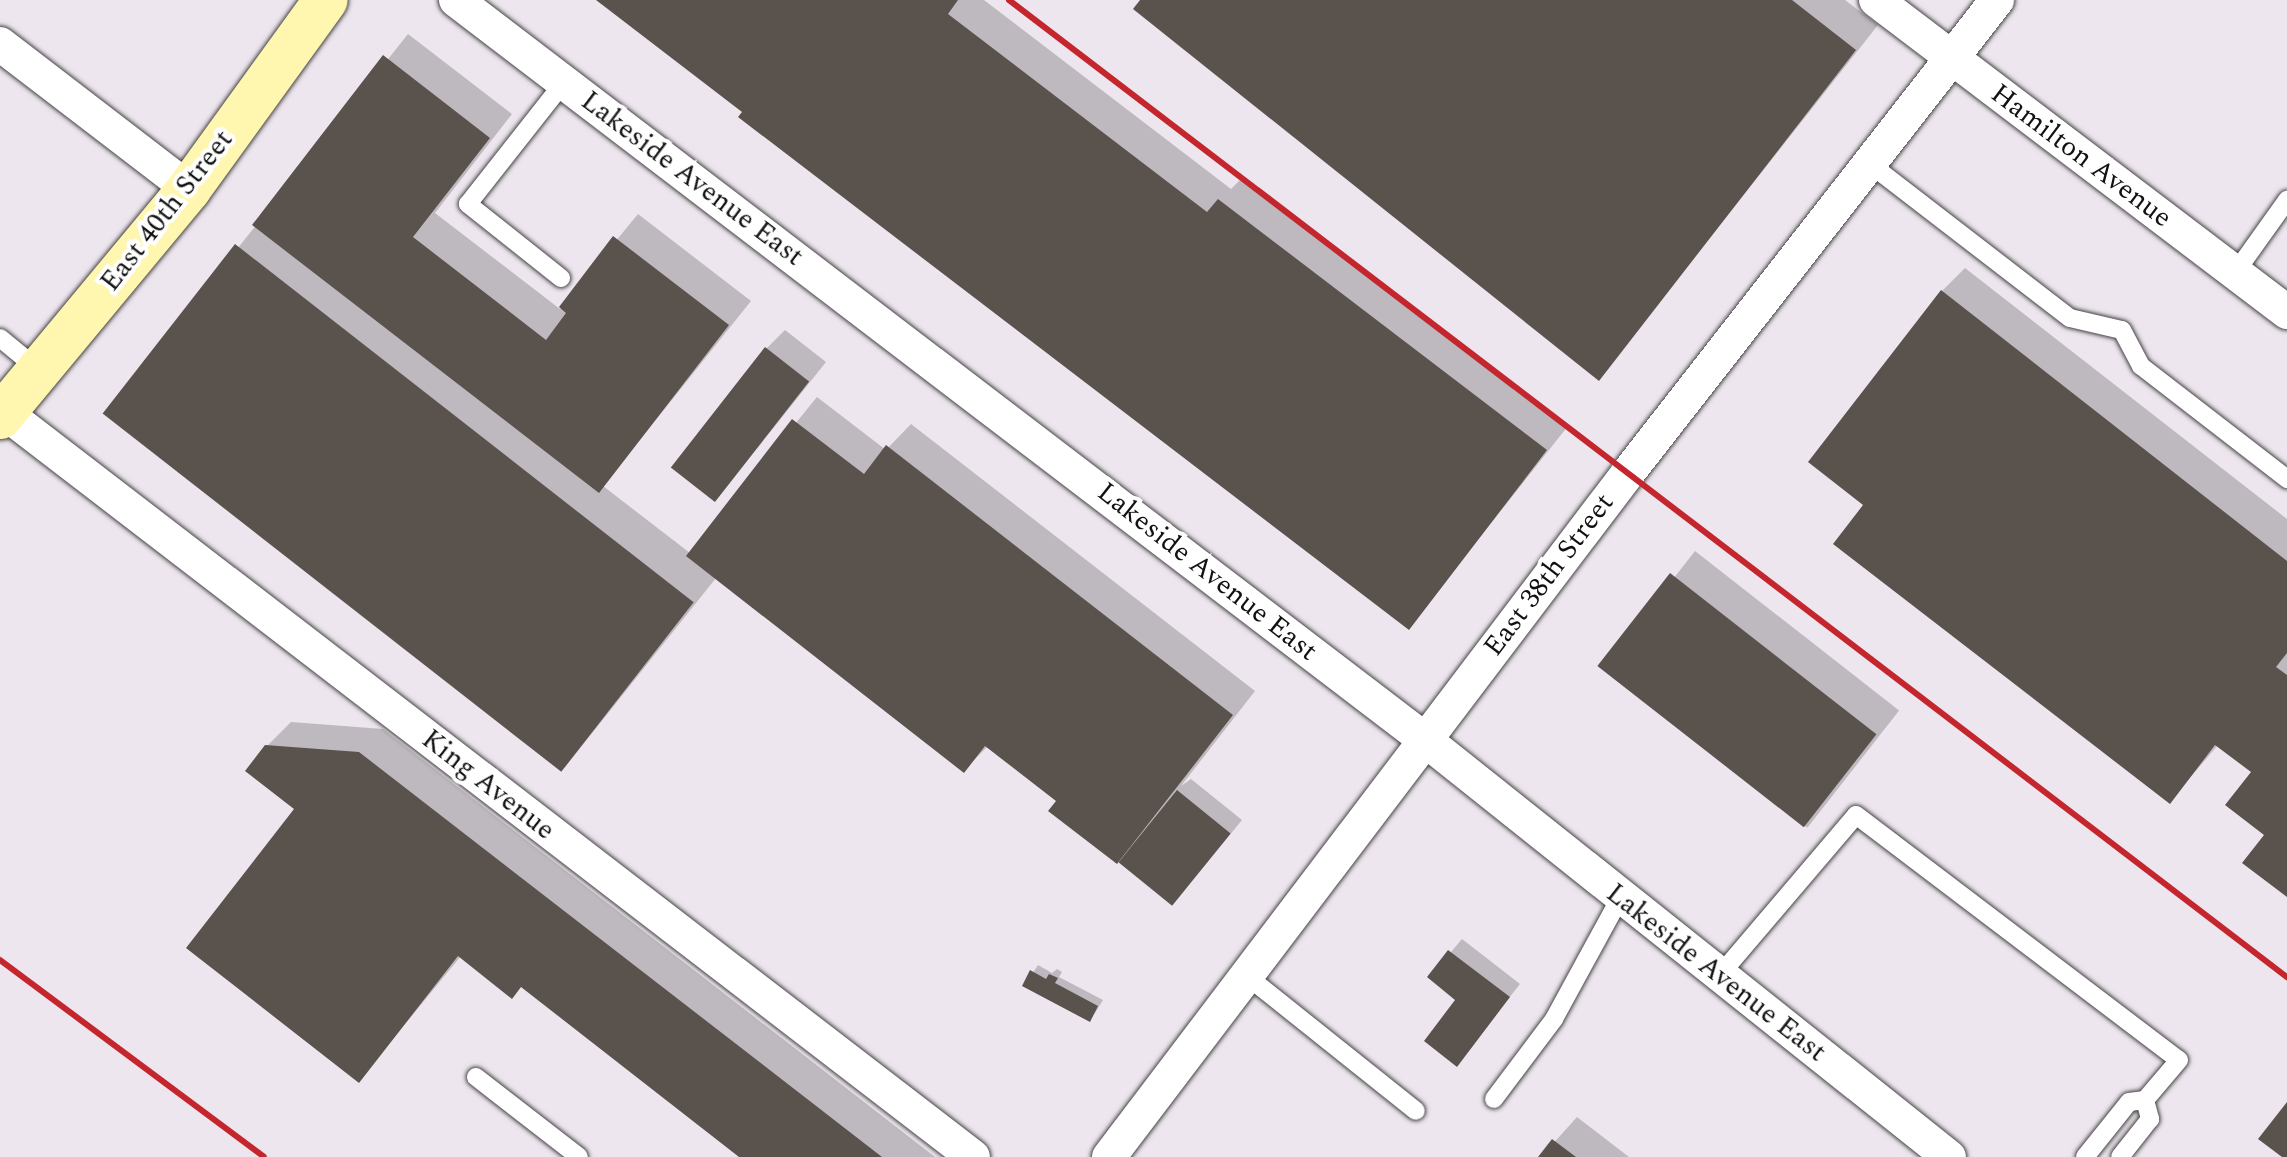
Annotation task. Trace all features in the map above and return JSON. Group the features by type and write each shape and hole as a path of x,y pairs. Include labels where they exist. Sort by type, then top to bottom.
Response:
{"street":[{"name":"East 40th Street","path":"2,414 189,189 326,0"},
{"name":"Lakeside Avenue East","path":"456,0 1424,739 1949,1157"},
{"name":"Hamilton Avenue","path":"1876,0 2287,312"},
{"name":"East 38th Street","path":"1109,1157 1424,739 1997,0"},
{"path":"0,44 189,189"},
{"name":"King Avenue","path":"2,414 973,1157"}],"lane":[{"path":"561,278 468,204 564,82"},
{"path":"1870,164 2070,318 2122,330 2141,366 2287,479"},
{"path":"2235,273 2287,200"},
{"path":"0,338 39,370"},
{"path":"1719,976 1856,815 2179,1060 2145,1100 2129,1102 2085,1157"},
{"path":"1494,1099 1554,1019 1620,898"},
{"path":"1247,976 1416,1111"},
{"path":"476,1077 579,1157"},
{"path":"2120,1157 2150,1119 2145,1100"}],"shaded area":[{"path":"0,0 2287,0 2287,1157 0,1157"}],"building":[{"path":"596,0 958,0 948,14 1207,212 1218,199 1547,450 1409,630 738,117 742,112"},
{"path":"1140,0 1792,0 1856,50 1599,381 1133,9"},
{"path":"383,55 490,138 413,237 546,340 566,313 559,307 613,236 729,325 599,493 252,225"},
{"path":"235,244 694,602 561,772 103,413"},
{"path":"1941,290 2287,561 2287,653 2276,667 2287,675 2287,897 2242,863 2264,835 2225,805 2251,772 2215,745 2170,804 1833,544 1863,505 1808,462"},
{"path":"765,347 809,381 715,502 671,468"},
{"path":"792,419 864,474 886,445 1233,715 1117,864 1048,811 1056,801 985,746 964,773 686,556"},
{"path":"1670,573 1876,734 1804,827 1597,666"},
{"path":"265,745 359,752 882,1157 739,1157 521,987 512,999 458,956 359,1083 186,948 294,809 245,771"},
{"path":"1177,790 1231,833 1172,906 1118,862"},
{"path":"1448,950 1510,997 1457,1067 1424,1041 1455,1000 1427,977"},
{"path":"1030,970 1046,979 1049,974 1058,978 1055,983 1098,1006 1090,1022 1022,986"},
{"path":"2287,1102 2287,1157 2282,1157 2258,1139"},
{"path":"1552,1139 1576,1157 1538,1157"}],"railway":[{"path":"1009,0 2287,977"},
{"path":"0,960 264,1157"}]}
